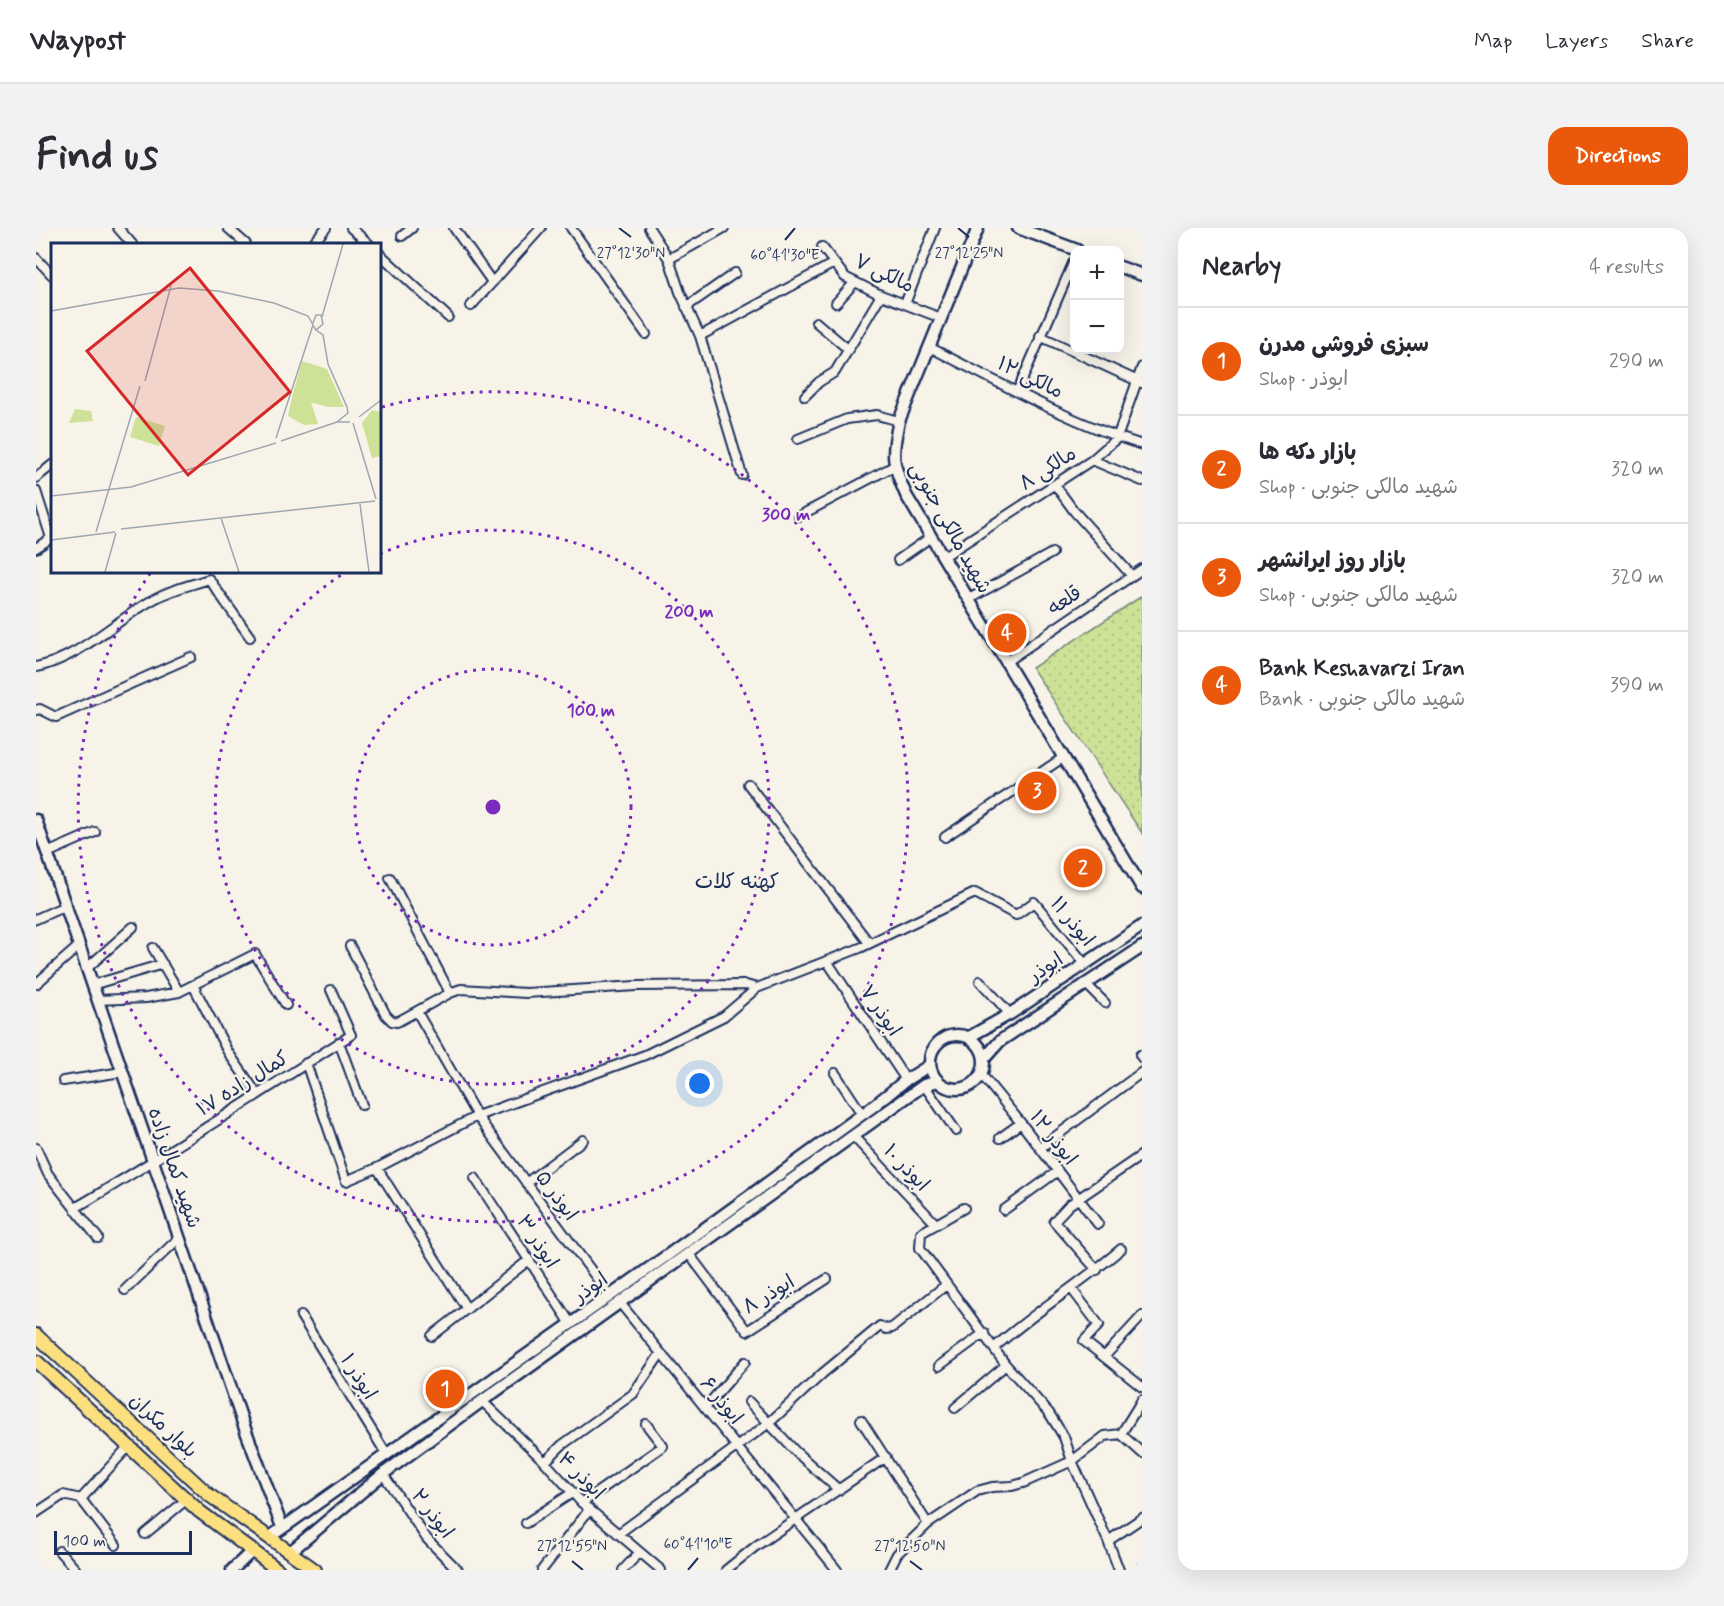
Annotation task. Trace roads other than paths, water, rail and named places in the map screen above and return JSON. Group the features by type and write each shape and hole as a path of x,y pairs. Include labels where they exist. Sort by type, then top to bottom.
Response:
{"main road":[{"name":"شهید مالکی جنوبی","path":"978,228 899,421 893,445 894,466 906,495 1142,888"},
{"path":"1018,228 1070,247"},
{"path":"1124,269 1142,275"},
{"name":"شهید کمال زاده","path":"37,825 244,1426 282,1527"},
{"name":"ابوذر","path":"969,1038 1010,1014 1142,926"},
{"name":"ابوذر","path":"984,1059 1000,1041 1142,947"},
{"path":"953,1035 969,1038 981,1050 984,1059 981,1074 973,1084 955,1089 938,1081 930,1065 930,1057 938,1042 953,1035"},
{"name":"ابوذر","path":"270,1537 571,1324 906,1080 930,1065"},
{"name":"ابوذر","path":"290,1552 383,1474 482,1401 924,1085 938,1081"},
{"name":"بلوار مکران","path":"36,1335 209,1495 290,1552"},
{"name":"بلوار مکران","path":"38,1366 186,1500 273,1569"},
{"path":"418,1432 426,1442"},
{"path":"232,1570 270,1537"},
{"path":"273,1569 290,1552 315,1570"}],"street":[{"path":"118,228 131,243"},
{"path":"228,228 245,243"},
{"path":"313,243 326,228"},
{"path":"351,228 368,243"},
{"path":"402,236 412,228"},
{"path":"454,228 492,282"},
{"path":"471,306 541,228"},
{"path":"571,228 646,334"},
{"path":"648,228 669,259 686,307 700,336 742,475"},
{"path":"669,259 724,228"},
{"path":"905,304 935,228"},
{"name":"مالکی ۷","path":"822,247 844,277 881,295 941,318"},
{"path":"381,255 448,317"},
{"path":"36,258 51,275"},
{"path":"700,336 834,263"},
{"path":"1017,392 1070,270"},
{"path":"686,307 735,273"},
{"path":"836,303 855,282"},
{"path":"806,396 819,382 835,372 881,295"},
{"path":"816,322 849,350"},
{"path":"1040,336 1139,382"},
{"name":"مالکی ۱۲","path":"929,347 1017,392 1117,438 1142,445"},
{"name":"مالکی ۸","path":"943,557 1092,460 1117,438 1139,382 1142,367"},
{"path":"798,439 847,419 877,415 899,421"},
{"path":"1092,460 1142,481"},
{"path":"36,478 51,466"},
{"path":"799,516 894,466"},
{"path":"1055,485 1074,511 1132,576"},
{"path":"36,491 51,538 36,548"},
{"path":"898,560 932,537"},
{"path":"969,599 1052,553"},
{"name":"قلعه","path":"1007,661 1142,569"},
{"path":"36,667 44,666 70,654 158,597 209,579 250,637"},
{"path":"36,711 40,709 56,717 191,657"},
{"path":"945,837 1065,757"},
{"path":"306,1064 346,1181 377,1168 477,1116 645,1055 724,1016 757,988 869,944 748,784"},
{"path":"47,853 95,832"},
{"path":"390,878 450,993"},
{"name":"ابوذر ۱۱","path":"869,944 975,893 1016,915 1034,902 1084,964"},
{"path":"36,920 65,906"},
{"path":"86,969 133,927"},
{"path":"36,984 79,946"},
{"path":"350,946 386,1016 397,1022 461,989 526,993 636,986 746,985 757,988"},
{"path":"153,948 179,992"},
{"path":"97,1000 146,998 179,992 255,954 286,1005"},
{"name":"ابوذر ۷","path":"827,961 906,1080"},
{"path":"92,984 163,964"},
{"path":"980,981 1010,1014"},
{"path":"1085,983 1105,1003"},
{"path":"193,985 228,1052 257,1094"},
{"name":"کمال زاده ۱۷","path":"75,1208 153,1162 351,1035 331,990"},
{"name":"ابوذر ۵","path":"417,1012 477,1116 609,1296"},
{"path":"339,1042 362,1106"},
{"path":"63,1082 122,1072"},
{"path":"835,1072 862,1114"},
{"path":"1040,1148 1142,1072"},
{"name":"ابوذر ۱۲","path":"981,1074 1098,1224"},
{"path":"924,1085 956,1131"},
{"path":"1000,1138 1021,1123"},
{"name":"ابوذر ۱۰","path":"853,1136 935,1223"},
{"path":"526,1183 583,1140"},
{"path":"36,1148 48,1174 98,1238"},
{"path":"1097,1270 1054,1221 1069,1205 1142,1155"},
{"path":"377,1168 467,1309"},
{"path":"1004,1210 1058,1171"},
{"name":"ابوذر ۳","path":"475,1178 571,1324"},
{"path":"964,1208 921,1233 920,1248 1006,1365 1049,1413 1064,1437 1119,1570"},
{"path":"125,1290 179,1238"},
{"path":"994,1348 1018,1327 1097,1270 1121,1249"},
{"name":"ابوذر ۸","path":"688,1254 747,1331 827,1279"},
{"path":"432,1336 529,1260"},
{"path":"618,1534 769,1423 880,1326 886,1329 892,1328 946,1285"},
{"path":"1071,1288 1099,1325 1084,1341 1142,1387"},
{"name":"ابوذر ۶","path":"621,1302 837,1570"},
{"name":"ابوذر ۱","path":"301,1316 387,1455"},
{"path":"1104,1357 1142,1316"},
{"path":"939,1366 984,1333"},
{"path":"545,1462 562,1445 633,1394 661,1353"},
{"path":"705,1408 745,1362"},
{"path":"955,1408 1006,1365"},
{"path":"1121,1434 1142,1400"},
{"name":"ابوذر ۴","path":"482,1401 545,1462 582,1503 661,1570"},
{"path":"749,1402 796,1452 839,1490"},
{"path":"861,1420 928,1524"},
{"path":"582,1503 663,1446 646,1424"},
{"path":"889,1570 897,1554 928,1524 977,1491 992,1487 1012,1486 1072,1461 1106,1436 1121,1434 1142,1453"},
{"path":"81,1499 129,1446"},
{"path":"726,1570 756,1546 886,1457"},
{"name":"ابوذر ۲","path":"383,1474 427,1539 458,1570"},
{"path":"526,1523 572,1493"},
{"path":"36,1514 63,1495 81,1499 116,1545"},
{"path":"145,1534 186,1500"},
{"path":"542,1570 590,1510"},
{"path":"1108,1540 1142,1518"},
{"path":"58,1551 72,1569"},
{"path":"623,1570 639,1553"}],"place":[{"name":"Bank Keshavarzi Iran","path":"1007,633"},
{"name":"بازار روز ایرانشهر","path":"1037,791"},
{"name":"بازار دکه ها","path":"1083,868"},
{"name":"سبزی فروشی مدرن","path":"445,1389"}],"district":[{"name":"کهنه کلات","path":"737,882"}]}
